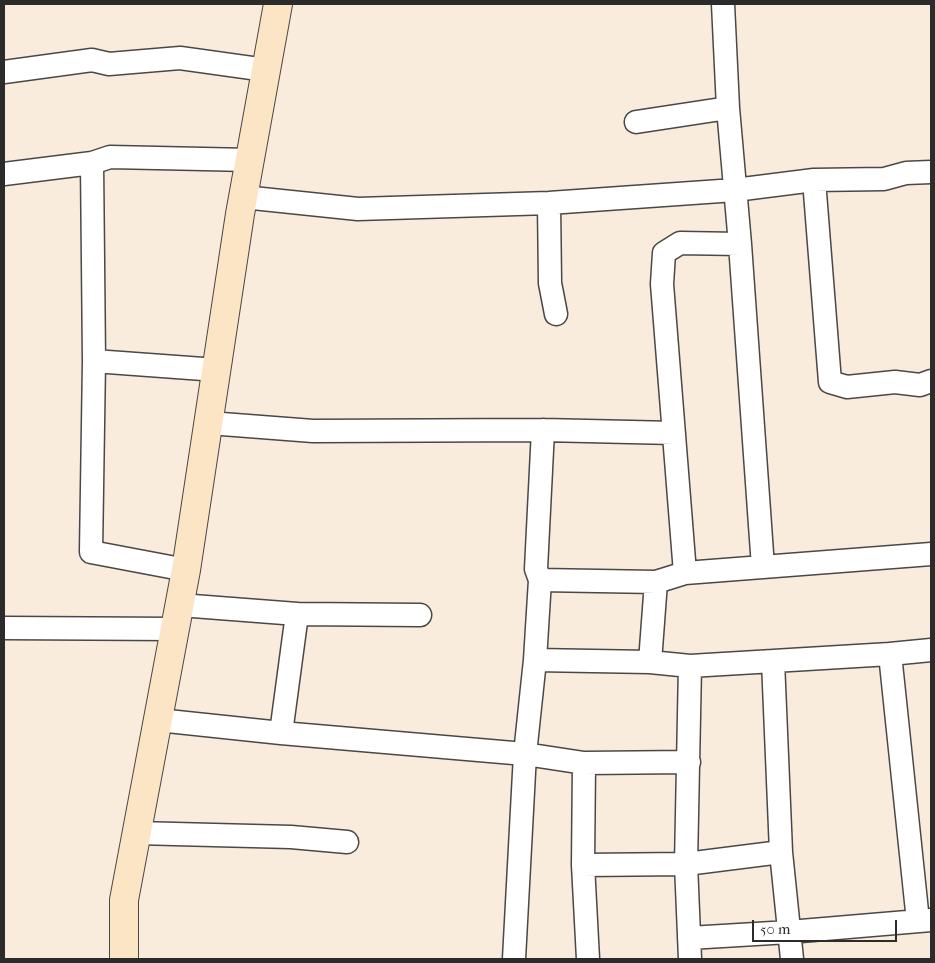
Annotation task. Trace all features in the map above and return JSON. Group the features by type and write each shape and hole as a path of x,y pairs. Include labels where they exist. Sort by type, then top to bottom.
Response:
{"street":[{"path":"124,959 124,900 178,617 243,197 278,4"},
{"path":"723,4 728,108 736,190 763,567"},
{"path":"4,72 92,60 109,64 180,58 266,70"},
{"path":"636,122 728,108"},
{"path":"4,174 92,163 110,157 250,160"},
{"path":"92,163 94,360 91,552 186,570"},
{"path":"243,197 358,209 549,203 736,190 814,180 884,179 906,173 931,172"},
{"path":"814,180 830,382 847,387 895,382 920,385 931,381"},
{"path":"549,203 550,283 556,314"},
{"path":"685,573 662,284 664,253 680,243 740,244"},
{"path":"94,360 216,370"},
{"path":"209,424 313,431 543,430 674,433"},
{"path":"514,959 525,754 535,660 540,580 536,569 543,430"},
{"path":"540,580 656,582 685,573 931,554"},
{"path":"650,662 656,582"},
{"path":"281,733 297,614"},
{"path":"4,628 178,617 297,614 420,615"},
{"path":"535,660 650,662 690,666 931,650"},
{"path":"690,666 686,864 689,949 789,932 925,920 890,654"},
{"path":"773,661 781,852 792,959"},
{"path":"158,720 281,733 525,754 584,763 689,762"},
{"path":"584,763 583,865 588,959"},
{"path":"136,833 291,838 347,842"},
{"path":"583,865 686,864 781,852"}]}
